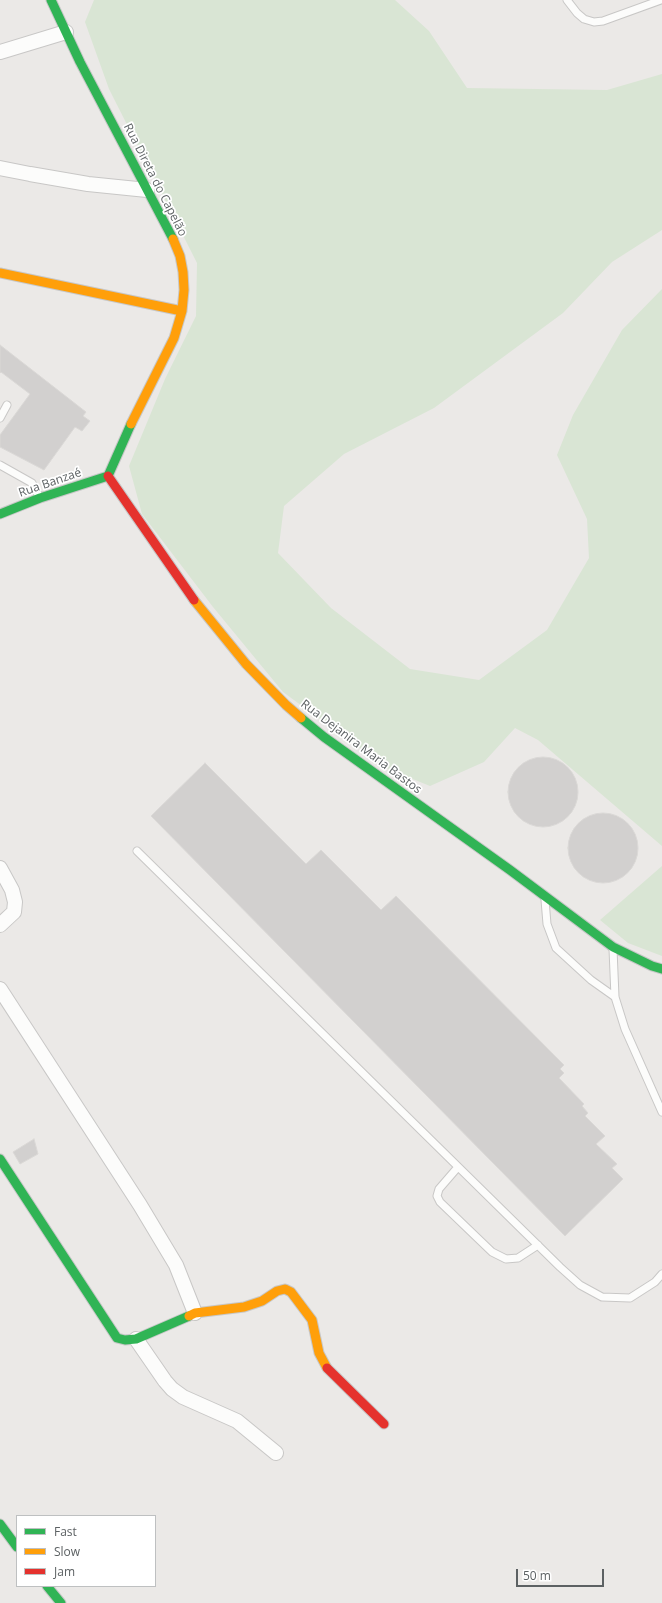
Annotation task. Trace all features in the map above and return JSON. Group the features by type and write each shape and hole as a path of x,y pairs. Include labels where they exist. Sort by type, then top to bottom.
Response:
{"main road":[{"name":"Rua Direta do Capelão","path":"50,0 172,236 180,256 183,272 184,290 182,311 174,338 128,429 108,476"},
{"path":"0,273 182,311"},
{"name":"Rua Banzaé","path":"0,514 40,498 108,476"},
{"name":"Rua Dejanira Maria Bastos","path":"108,476 148,536 200,609 246,664 286,705 331,742 613,947 652,966 662,969"},
{"path":"0,1159 117,1338 125,1340 136,1339 195,1313 244,1307 262,1301 277,1291 285,1289 291,1292 312,1320 323,1364 384,1424"},
{"path":"0,1524 16,1546"},
{"path":"48,1587 61,1603"}],"street":[{"path":"0,52 66,32"},
{"path":"0,168 88,184 147,190"},
{"path":"0,868 12,890 14,902 14,912 0,925"},
{"path":"0,989 140,1205 176,1265 195,1313"},
{"path":"136,1339 172,1389 183,1397 237,1421 276,1453"}],"lane":[{"path":"568,0 577,13 584,19 594,22 603,21 661,0"},
{"path":"0,418 7,405"},
{"path":"0,465 32,483 40,498"},
{"path":"137,851 580,1285 602,1297 630,1298 655,1282 662,1274"},
{"path":"545,897 547,924 556,948 591,980 615,997"},
{"path":"613,947 615,997 625,1029 662,1112"},
{"path":"458,1167 439,1189 438,1196 440,1202 446,1208 492,1252 506,1259 518,1258 538,1245"}],"green space":[{"path":"94,0 395,0 429,31 467,88 607,90 662,74 662,230 612,262 563,313 434,408 344,454 284,506 278,553 331,608 410,669 479,680 547,630 589,558 587,519 557,455 573,415 622,330 662,289 662,846 538,740 515,728 484,762 430,786 388,769 283,692 213,607 142,514 129,466 165,379 196,316 197,263 109,89 85,22"},
{"path":"662,866 662,956 628,943 600,920"}],"building":[{"path":"0,345 86,412 83,416 90,421 82,431 75,427 44,470 0,447 0,435 30,394 1,372 0,373"},
{"path":"543,757 556,760 568,767 575,779 578,792 575,805 568,817 556,824 543,827 530,824 518,817 511,805 508,792 511,779 518,767 530,760"},
{"path":"205,763 306,864 321,850 381,910 396,896 564,1065 560,1069 564,1073 559,1078 584,1104 582,1106 588,1113 585,1116 605,1136 596,1144 617,1164 612,1168 623,1179 565,1236 151,816"},
{"path":"603,813 616,816 628,823 635,835 638,848 635,861 628,873 616,880 603,883 590,880 578,873 571,861 568,848 571,835 578,823 590,816"},
{"path":"34,1139 38,1154 20,1164 13,1152"}],"traffic: fast":[{"path":"51,0 80,62 173,239"},
{"path":"108,476 131,424"},
{"path":"0,514 40,498 108,476"},
{"path":"301,718 324,737 510,870 613,947 652,966 662,969"},
{"path":"0,1159 117,1338 125,1340 136,1339 189,1316"},
{"path":"0,1524 16,1546"},
{"path":"48,1587 61,1603"}],"traffic: slow":[{"path":"131,424 174,338 182,311 184,290 183,272 180,256 173,239"},
{"path":"0,273 182,311"},
{"path":"194,600 246,664 286,705 301,718"},
{"path":"189,1316 195,1313 244,1307 262,1301 277,1291 285,1289 291,1292 312,1320 319,1353 327,1368"}],"traffic: jam":[{"path":"108,476 194,600"},
{"path":"327,1368 384,1424"}]}
